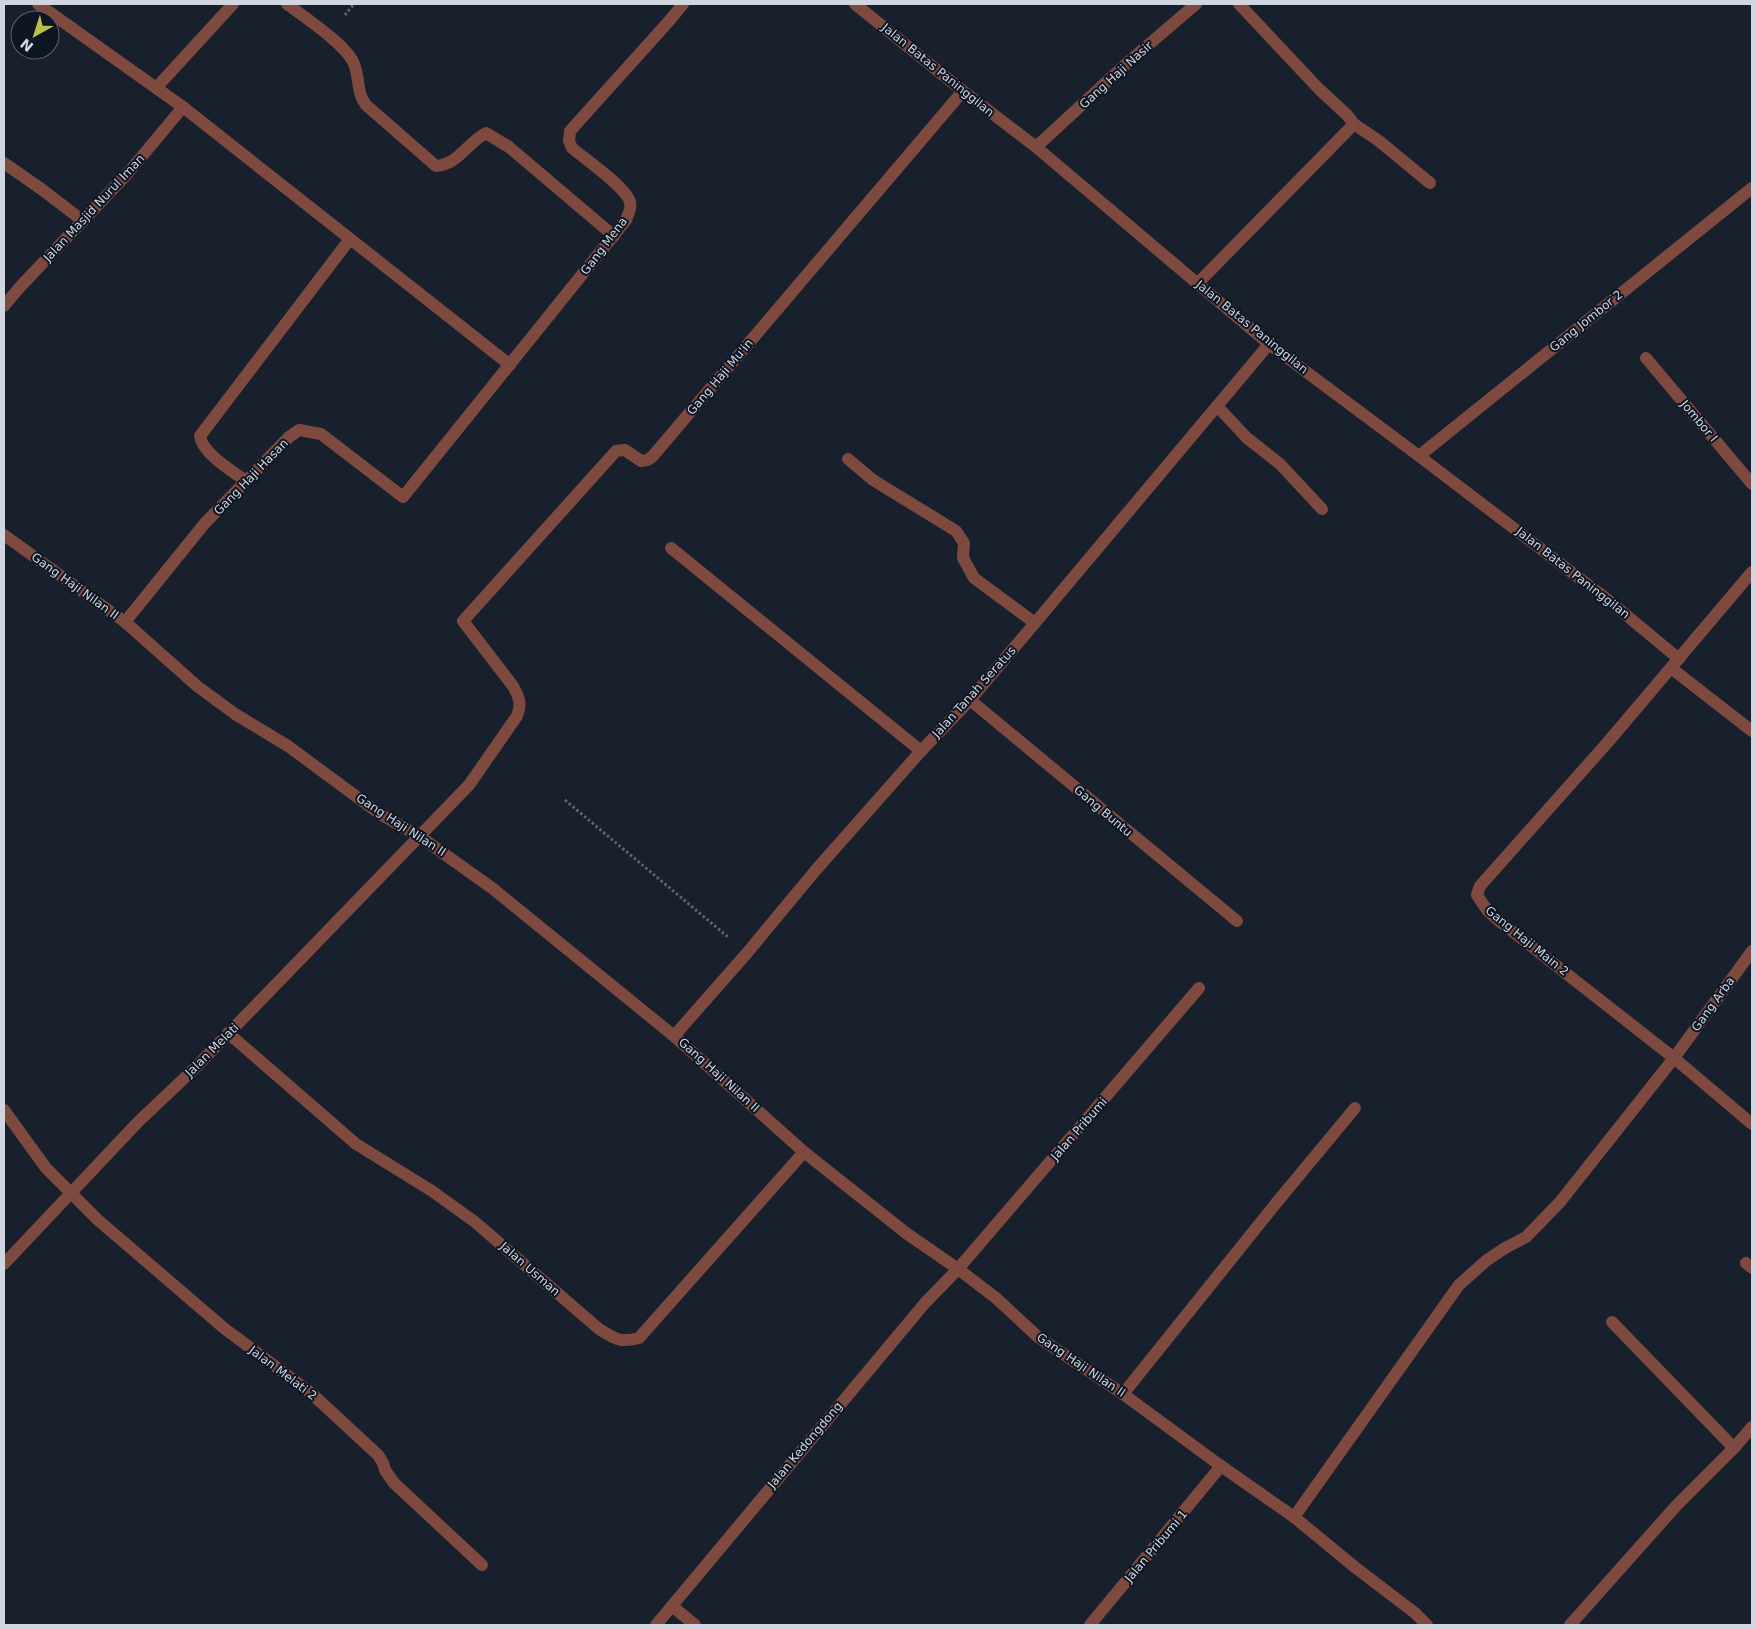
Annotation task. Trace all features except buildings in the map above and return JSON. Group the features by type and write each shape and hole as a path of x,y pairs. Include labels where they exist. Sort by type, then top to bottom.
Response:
{"street":[{"path":"38,4 183,107 510,366"},
{"path":"156,88 233,4"},
{"path":"287,4 345,50 354,65 359,94 366,105 436,166 445,165 458,157 477,137 486,133 509,147 614,236"},
{"name":"Gang Mena","path":"403,497 626,220 631,208 630,200 622,189 572,148 568,141 570,131 683,4"},
{"name":"Jalan Batas Paninggilan","path":"855,4 1036,147 1269,344 1616,606 1675,663"},
{"name":"Gang Haji Nasir","path":"1036,147 1196,4"},
{"path":"1239,4 1354,124 1430,183"},
{"name":"Gang Haji Mu'in","path":"419,836 469,785 517,716 521,706 519,696 513,686 463,621 616,451 625,450 641,461 652,457 963,91"},
{"name":"Jalan Masjid Nurul Iman","path":"4,306 128,173 183,107"},
{"path":"1198,283 1354,124"},
{"path":"4,163 83,221"},
{"name":"Gang Jombor 2","path":"1419,456 1752,188"},
{"path":"246,481 206,450 200,442 200,436 350,239"},
{"name":"Jalan Tanah Seratus","path":"674,1036 747,953 815,871 921,751 970,700 1269,344"},
{"name":"Jombor I","path":"1646,358 1752,484"},
{"path":"1217,406 1247,438 1280,464 1322,509"},
{"name":"Gang Haji Hasan","path":"125,622 205,523 289,438 300,430 320,434 403,497"},
{"path":"848,459 873,480 956,530 964,543 963,558 974,578 1035,623"},
{"name":"Gang Haji Nilan II","path":"4,535 125,622 197,686 234,714 288,746 380,814 419,836 492,888 674,1036 804,1152 906,1233 996,1298 1038,1337 1123,1394 1294,1517 1427,1625"},
{"path":"671,548 921,751"},
{"path":"1752,572 1675,663 1752,732"},
{"name":"Gang Haji Main 2","path":"1675,663 1480,886 1477,895 1487,910 1498,920 1674,1058 1752,1124"},
{"name":"Gang Buntu","path":"970,700 1238,922"},
{"name":"Jalan Melati","path":"4,1264 138,1122 194,1069 419,836"},
{"name":"Gang Arba","path":"1294,1517 1459,1285 1487,1260 1526,1237 1560,1202 1674,1058 1752,951"},
{"name":"Jalan Pribumi","path":"958,1269 1199,988"},
{"name":"Jalan Usman","path":"228,1033 356,1144 432,1191 475,1222 599,1329 610,1336 626,1342 639,1338 804,1152"},
{"path":"1123,1394 1200,1296 1355,1108"},
{"name":"Jalan Melati 2","path":"4,1110 46,1168 98,1220 218,1323 311,1393 378,1455 383,1463 384,1470 401,1489 482,1565"},
{"name":"Jalan Kedongdong","path":"656,1625 893,1341 958,1269"},
{"path":"1612,1322 1734,1448"},
{"path":"1570,1625 1676,1506 1734,1448 1752,1427"},
{"name":"Jalan Pribumi 1","path":"1090,1625 1221,1466"},
{"path":"672,1606 694,1625"}],"path":[{"path":"565,800 747,953"}]}
